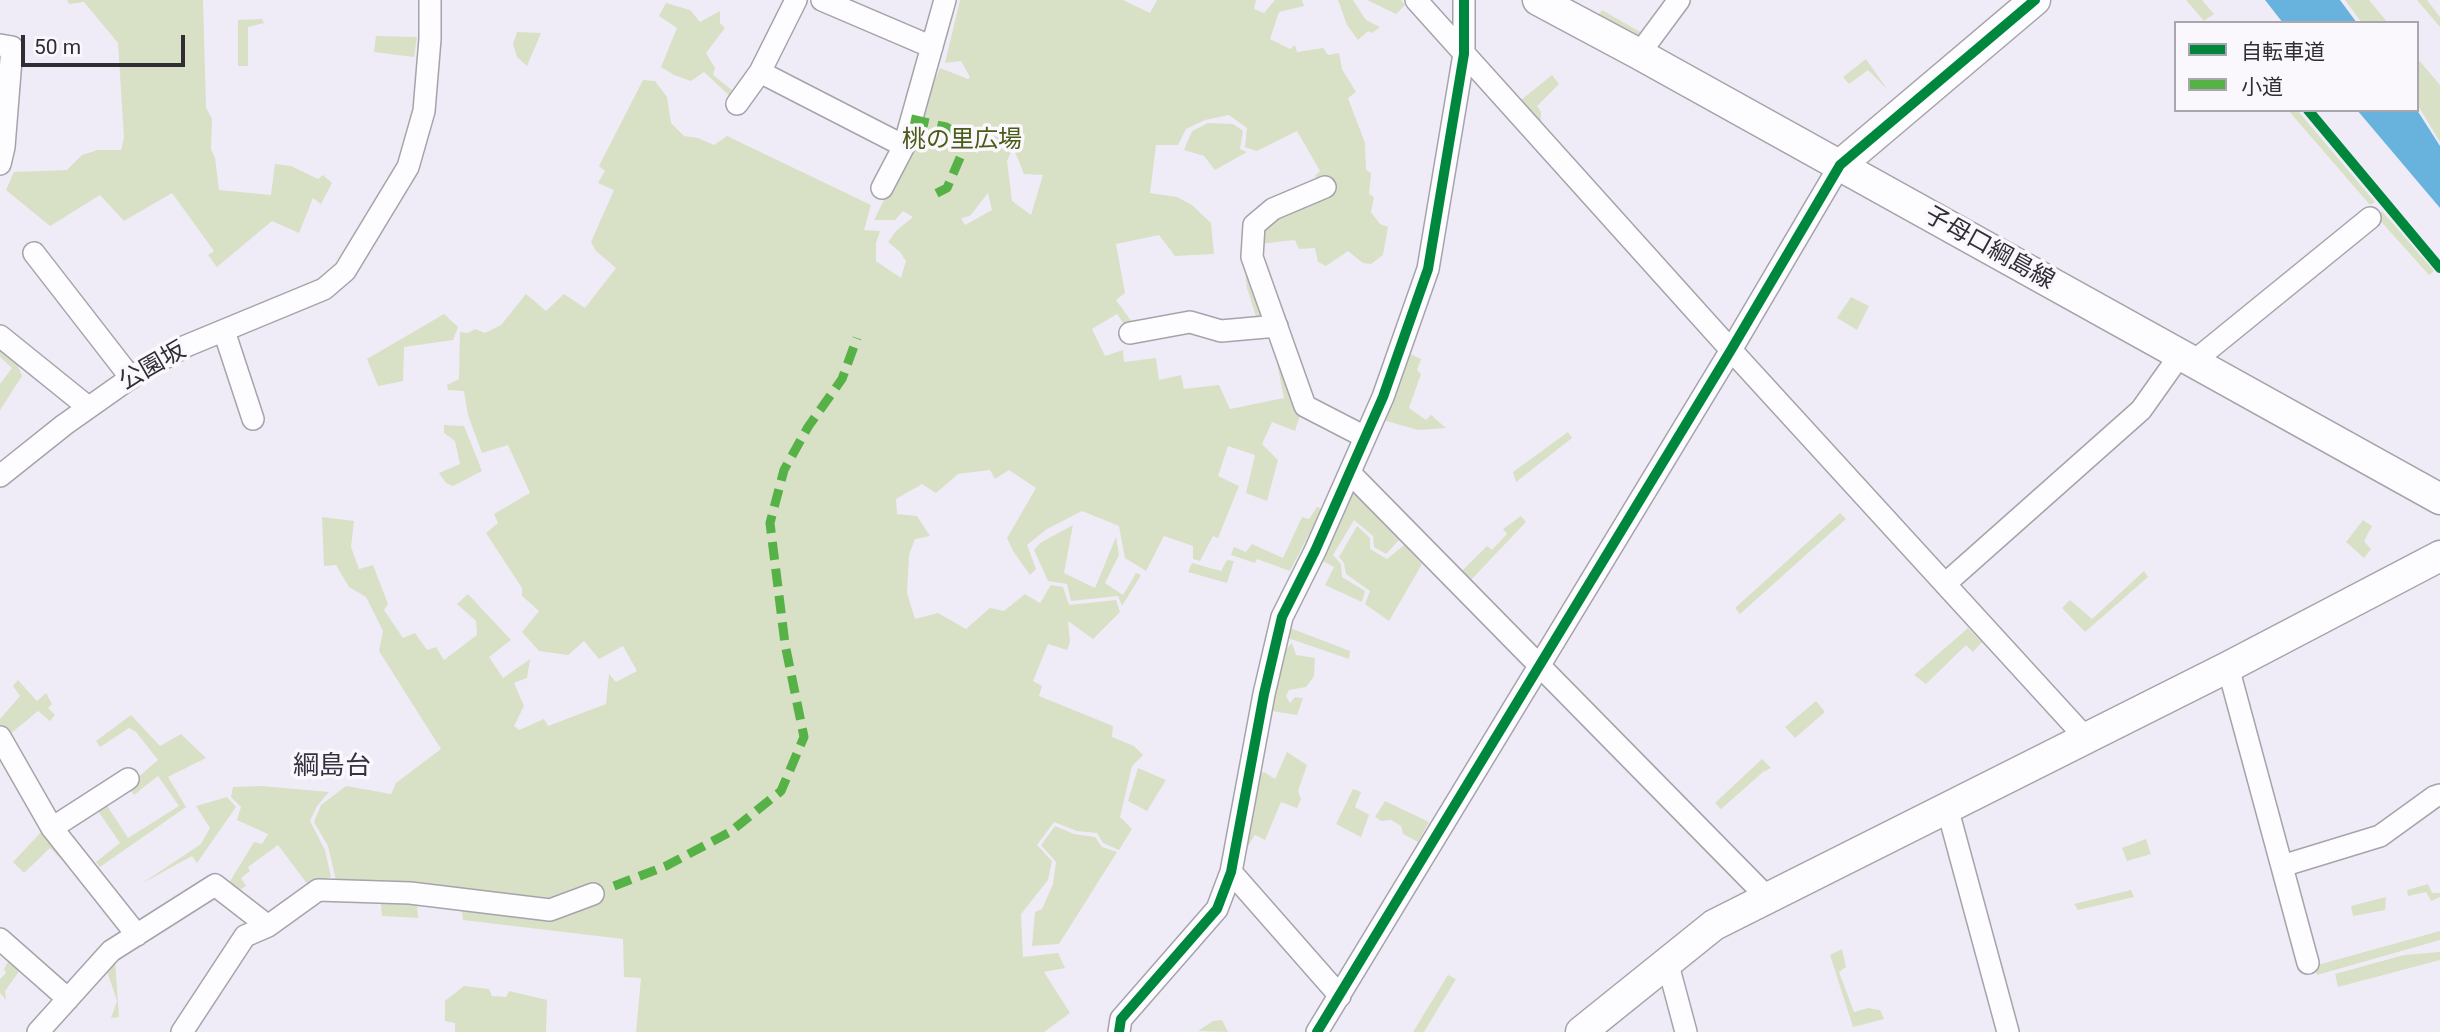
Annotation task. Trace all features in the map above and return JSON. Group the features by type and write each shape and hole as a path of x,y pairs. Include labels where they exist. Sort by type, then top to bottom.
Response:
{"street":[{"name":"公園坂","path":"0,476 88,407 131,378 186,346 324,289 345,271 408,167 424,111 430,39 430,0"},
{"path":"737,103 760,72 796,0"},
{"path":"822,0 932,47"},
{"path":"882,188 904,146 945,0"},
{"path":"1416,0 2085,737"},
{"path":"1119,1032 1121,1019 1217,909 1231,872 1264,694 1282,617 1366,437 1428,269 1464,54 1464,0"},
{"name":"子母口綱島線","path":"1538,0 2440,499"},
{"path":"1639,54 1679,0"},
{"path":"1317,1032 1731,350 1840,165 2035,0"},
{"path":"0,45 12,47 1,152"},
{"path":"760,72 904,146"},
{"path":"1325,187 1273,209 1254,225 1252,257 1305,407 1366,437"},
{"path":"1945,584 2141,410 2186,358 2370,218"},
{"path":"34,253 131,378"},
{"path":"1130,333 1190,321 1221,331 1277,326"},
{"path":"224,331 253,419"},
{"path":"0,336 88,407"},
{"path":"1349,473 1767,897"},
{"path":"1581,1032 1714,925 2228,667 2440,556"},
{"path":"2228,667 2308,963"},
{"path":"0,737 52,828 137,935"},
{"path":"52,828 128,779"},
{"path":"2282,866 2380,836 2440,795"},
{"path":"1947,807 2008,1032"},
{"path":"1231,872 1340,996"},
{"path":"38,1032 111,951 215,885 268,926"},
{"path":"182,1032 245,936 268,926 318,890 410,892 550,910 593,894"},
{"path":"0,939 68,999"},
{"path":"1667,961 1686,1032"}],"green space":[{"path":"67,0 203,0 206,108 212,119 211,149 215,158 219,190 271,195 275,164 291,166 318,179 323,175 332,183 321,204 313,198 299,233 272,221 217,267 208,255 214,251 172,193 124,221 100,195 50,226 6,190 14,172 67,170 82,155 98,150 121,150 124,138 118,43 84,2 69,4"},
{"name":"桃の里広場","path":"960,0 1123,0 1150,13 1157,0 1256,0 1254,9 1264,13 1275,0 1302,0 1304,6 1279,12 1270,39 1290,49 1295,45 1297,52 1323,48 1328,55 1339,53 1342,69 1356,92 1348,98 1365,143 1366,170 1371,173 1369,194 1374,197 1371,212 1380,224 1388,227 1383,255 1371,264 1363,263 1348,251 1326,266 1318,262 1315,248 1299,249 1295,240 1259,244 1259,230 1320,184 1315,176 1320,171 1297,131 1257,151 1245,147 1247,128 1229,115 1205,120 1186,129 1178,145 1156,145 1150,193 1177,197 1192,205 1211,223 1214,254 1175,256 1159,235 1116,244 1125,293 1116,300 1132,322 1126,327 1117,314 1092,329 1105,356 1123,350 1124,362 1156,358 1159,380 1181,375 1184,389 1219,385 1230,409 1284,398 1275,353 1281,355 1301,412 1295,431 1272,422 1262,444 1278,460 1267,501 1246,493 1255,455 1228,446 1218,476 1239,486 1218,538 1213,536 1200,561 1193,559 1193,546 1164,536 1146,571 1125,558 1119,526 1082,511 1047,529 1027,545 1036,569 1030,575 1007,538 1036,488 1009,470 995,479 990,470 958,474 936,493 922,484 896,499 897,514 917,516 930,536 915,539 909,555 907,593 915,619 938,613 966,629 990,608 1004,611 1025,594 1040,603 1051,585 1063,587 1069,605 1116,600 1120,612 1093,639 1068,621 1070,642 1067,650 1048,644 1033,681 1042,686 1039,696 1113,726 1112,737 1134,746 1143,755 1132,766 1120,817 1132,829 1119,850 1103,843 1097,833 1077,831 1054,822 1037,845 1052,861 1048,880 1021,914 1023,957 1058,953 1065,968 1044,972 1070,1013 1044,1032 636,1032 641,978 624,977 623,939 463,920 461,895 416,888 418,918 382,916 379,885 337,885 328,846 314,822 321,805 346,786 391,794 396,783 441,749 379,651 383,631 366,597 349,587 336,565 324,566 322,517 354,521 351,547 359,569 373,565 388,604 384,610 403,638 415,633 427,650 436,647 444,660 477,635 476,621 457,604 468,594 511,640 489,657 503,678 530,659 527,678 514,683 524,706 514,726 519,730 544,719 548,726 606,704 609,674 616,682 637,671 623,646 599,659 584,641 568,655 539,651 522,632 539,611 522,596 522,588 486,533 498,523 494,514 530,493 508,445 482,453 468,415 464,391 448,390 447,385 459,379 460,332 468,333 475,329 485,333 501,325 526,294 546,311 564,294 585,308 616,268 596,251 591,242 614,190 598,183 605,171 599,166 643,80 655,81 667,97 671,123 684,136 698,138 714,145 727,136 871,205 864,230 880,231 876,243 876,261 901,278 906,261 888,242 896,231 913,217 903,211 895,220 874,220 884,200 881,198 940,68 968,79 970,77 961,61 945,63","holes":["1013,147 1024,174 1043,175 1031,215 1012,201 1007,161","988,193 992,210 965,225 961,218 970,216"]},
{"path":"1338,0 1353,0 1366,20 1380,27 1372,33 1368,31 1358,40 1347,25"},
{"path":"1367,0 1401,0 1405,5 1396,14"},
{"path":"2186,0 2202,0 2214,14 2204,21"},
{"path":"2345,0 2369,0 2386,21 2361,21"},
{"path":"2417,0 2427,0 2440,17 2440,27"},
{"path":"666,3 690,10 700,22 720,11 720,23 725,28 706,53 715,68 713,75 737,94 734,100 704,72 691,81 661,67 677,28 659,16"},
{"path":"1602,10 1642,33 1638,43 1597,17"},
{"path":"262,19 264,23 248,27 248,66 238,66 238,20"},
{"path":"517,32 541,33 527,66 517,57 513,44"},
{"path":"376,36 417,37 414,57 374,52"},
{"path":"1866,59 1887,89 1868,70 1849,84 1843,77"},
{"path":"2419,60 2440,85 2440,142 2419,107"},
{"path":"1552,75 1559,84 1537,106 1541,112 1541,125 1521,100"},
{"path":"2290,112 2299,112 2375,202 2370,205"},
{"path":"1208,123 1233,124 1243,131 1240,149 1247,152 1215,170 1204,156 1184,150 1192,131"},
{"path":"2382,211 2434,271 2429,275 2376,216"},
{"path":"1244,262 1271,322 1258,323 1247,288"},
{"path":"1851,297 1869,306 1857,330 1837,318"},
{"path":"444,314 458,327 453,340 404,347 403,381 378,386 367,359"},
{"path":"0,351 18,366 22,376 0,410 0,384 12,368 0,357"},
{"path":"1408,353 1421,359 1417,370 1421,374 1409,408 1426,420 1431,415 1446,428 1418,430 1383,420"},
{"path":"444,425 464,426 482,471 453,486 446,483 439,473 460,464 455,441 444,433"},
{"path":"1568,432 1572,438 1516,482 1513,472"},
{"path":"1351,490 1399,540 1386,554 1374,547 1373,536 1354,520 1333,555 1341,564 1342,577 1365,591 1362,602 1325,585 1334,567 1319,559"},
{"path":"1317,507 1322,509 1290,571 1257,559 1255,563 1231,555 1234,547 1246,552 1252,544 1283,558 1302,517 1309,519"},
{"path":"1840,513 1846,519 1740,614 1735,608"},
{"path":"1521,516 1526,522 1469,582 1461,572 1487,546 1492,550 1507,534 1503,529"},
{"path":"2363,520 2372,526 2364,541 2371,549 2364,558 2346,542"},
{"path":"1073,525 1064,573 1095,588 1116,537 1119,555 1105,583 1123,595 1136,573 1141,575 1122,606 1118,596 1071,601 1067,584 1048,581 1034,550 1040,543"},
{"path":"1357,526 1370,538 1370,549 1387,559 1404,545 1422,564 1389,621 1365,604 1370,591 1346,574 1344,563 1339,557"},
{"path":"1227,560 1234,561 1227,583 1188,572 1192,563 1221,571"},
{"path":"2144,571 2148,577 2085,632 2062,608 2070,600 2092,619"},
{"path":"1290,628 1350,651 1349,659 1288,638"},
{"path":"1968,628 1982,642 1973,652 1966,645 1926,684 1914,675"},
{"path":"1292,643 1296,655 1315,658 1314,676 1306,687 1289,690 1286,696 1290,703 1295,697 1303,698 1297,715 1272,711 1282,654"},
{"path":"18,680 37,701 46,693 52,704 48,708 55,715 50,721 38,711 9,735 0,725 0,719 20,696 13,686"},
{"path":"1816,701 1825,712 1795,738 1785,727"},
{"path":"131,715 160,746 181,734 206,758 168,777 186,807 100,867 96,862 120,843 98,811 106,804 128,838 179,806 158,776 134,795 128,786 158,760 136,732 129,728 100,747 96,741"},
{"path":"1287,752 1307,765 1298,791 1301,799 1297,808 1281,802 1265,840 1255,835 1242,856 1258,774 1264,772 1275,779"},
{"path":"1762,759 1771,768 1721,809 1715,803"},
{"path":"1138,768 1166,780 1147,811 1128,801"},
{"path":"261,786 329,792 317,806 310,821 325,850 331,877 308,885 278,845 248,867 250,871 241,878 246,886 238,891 229,883 254,842 262,844 268,834 237,820 241,807 231,797 233,787"},
{"path":"1353,789 1361,792 1355,807 1369,815 1361,837 1336,824"},
{"path":"227,797 236,807 197,863 192,856 141,884 201,844 210,828 196,806"},
{"path":"1385,801 1429,822 1418,842 1403,834 1401,826 1391,820 1381,821 1375,817"},
{"path":"1055,826 1074,834 1095,837 1102,847 1117,852 1059,944 1032,946 1035,912 1042,909 1053,884 1056,862 1041,845"},
{"path":"43,830 71,869 50,848 24,873 13,862"},
{"path":"2146,839 2151,854 2127,861 2122,848"},
{"path":"2428,884 2432,893 2440,893 2440,897 2431,901 2426,892 2408,896 2407,890"},
{"path":"2131,890 2134,897 2078,910 2074,904"},
{"path":"2386,897 2385,910 2353,916 2351,906"},
{"path":"2440,931 2440,940 2317,975 2314,966"},
{"path":"1842,949 1846,967 1839,972 1854,1012 1868,1008 1880,1010 1884,1019 1853,1027 1830,955"},
{"path":"2440,952 2440,960 2338,987 2335,974 2404,955"},
{"path":"9,960 20,970 5,991 6,1000 0,993 0,979 6,973 4,969"},
{"path":"115,960 119,1017 111,1018 117,1001 106,968"},
{"path":"1448,975 1456,979 1424,1032 1413,1032"},
{"path":"464,986 489,989 492,996 506,997 509,991 547,1000 546,1032 455,1032 455,1023 445,1021 445,1001"},
{"path":"1222,1020 1228,1032 1198,1031 1213,1021"}],"water":[{"path":"2265,0 2340,0 2356,21 2281,21"},
{"path":"2359,112 2418,112 2440,146 2440,208"}],"marked path":[{"path":"911,119 946,127 968,139 947,188 935,194"},
{"path":"614,886 666,866 730,832 781,791 804,737 785,644 770,523 784,470 808,427 842,379 857,338"}],"cycle path":[{"path":"1119,1032 1121,1019 1217,909 1231,872 1264,694 1282,617 1315,551 1383,397 1428,269 1464,54 1464,0"},
{"path":"1317,1032 1731,350 1840,165 2035,0"},
{"path":"2310,112 2440,268"}],"district":[{"name":"綱島台","path":"332,767"}]}
